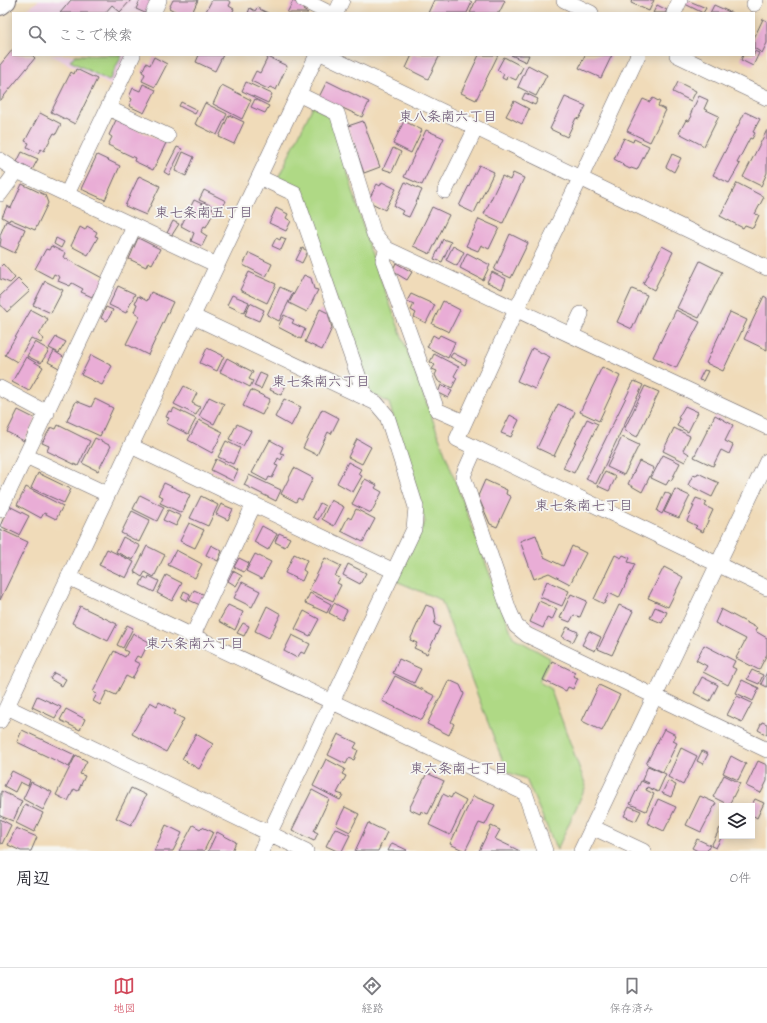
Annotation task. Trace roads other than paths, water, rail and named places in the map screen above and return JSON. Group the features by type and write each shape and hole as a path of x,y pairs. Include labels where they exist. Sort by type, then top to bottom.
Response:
{"highway":[{"path":"0,4 5,0"}],"street":[{"path":"153,12 159,0"},
{"path":"303,0 327,12"},
{"path":"336,12 342,0"},
{"path":"564,0 587,7"},
{"path":"674,12 680,0"},
{"path":"67,194 133,56"},
{"path":"306,851 2,717 316,56"},
{"path":"327,56 767,268"},
{"path":"638,56 456,439 767,588"},
{"path":"679,56 767,98"},
{"path":"298,94 338,113 374,234 387,249 767,428"},
{"path":"108,108 168,136"},
{"path":"445,191 476,128"},
{"path":"0,160 17,171 217,265"},
{"path":"0,194 17,171"},
{"path":"258,177 295,194 366,398"},
{"path":"0,510 134,227"},
{"path":"387,249 383,260 437,410 464,422"},
{"path":"571,335 581,314"},
{"path":"192,316 376,403 387,416 416,507 414,529 261,851"},
{"path":"0,388 46,412"},
{"path":"131,446 394,571"},
{"path":"475,449 463,476 509,610 516,626 527,635 767,750"},
{"path":"26,456 107,494"},
{"path":"581,851 767,461"},
{"path":"192,637 254,504"},
{"path":"68,577 192,637 525,793 545,851"},
{"path":"592,827 643,851"}],"district":[{"name":"東八条南六丁目","path":"448,117"},
{"name":"東七条南五丁目","path":"204,213"},
{"name":"東七条南六丁目","path":"321,382"},
{"name":"東七条南七丁目","path":"584,506"},
{"name":"東六条南六丁目","path":"195,644"},
{"name":"東六条南七丁目","path":"459,769"}]}
